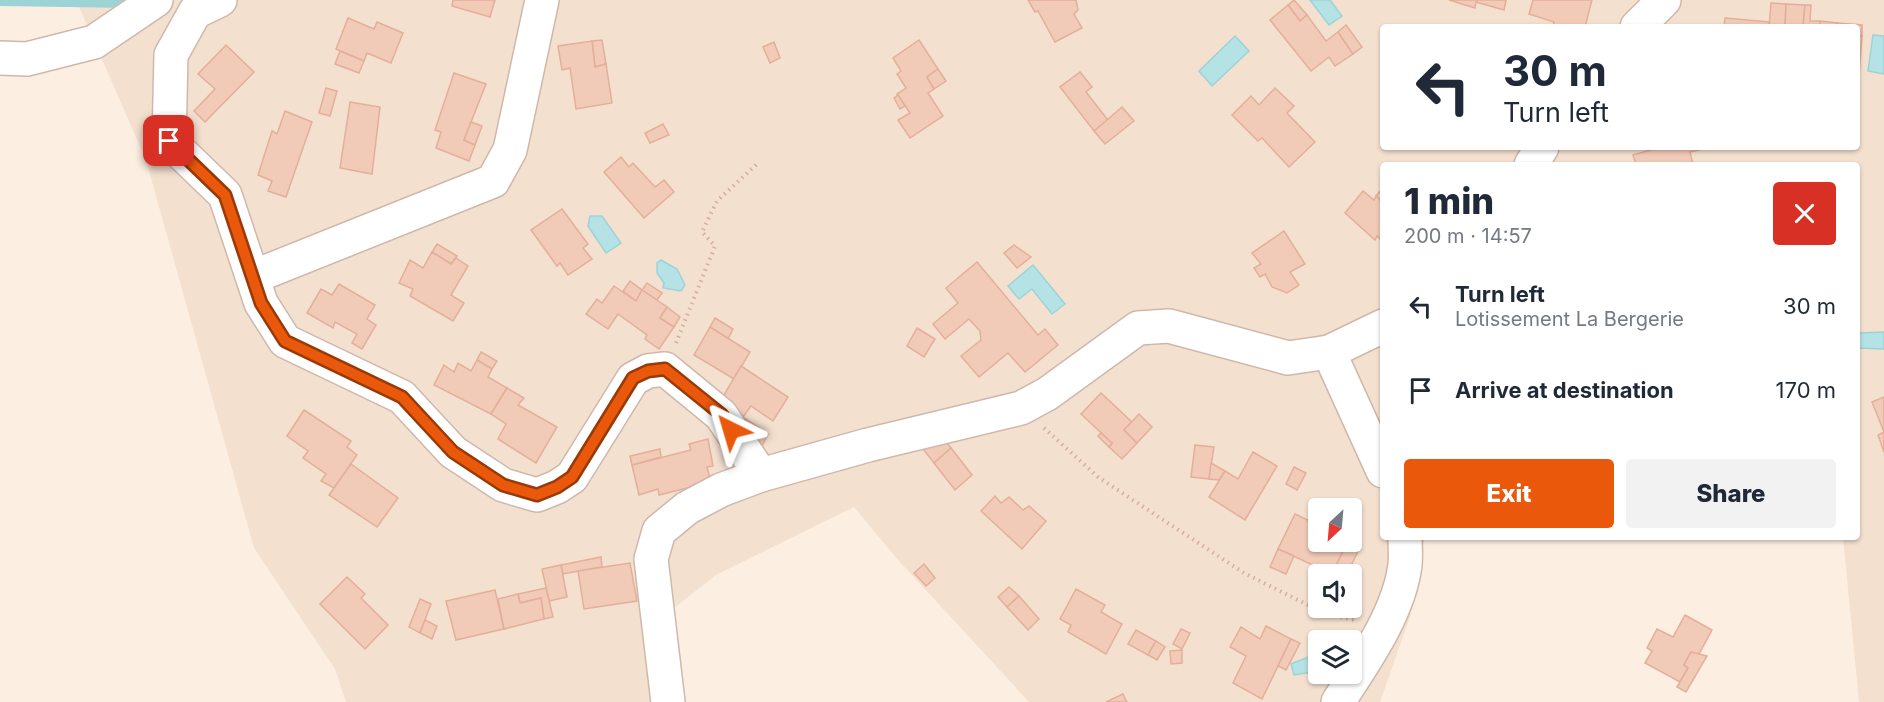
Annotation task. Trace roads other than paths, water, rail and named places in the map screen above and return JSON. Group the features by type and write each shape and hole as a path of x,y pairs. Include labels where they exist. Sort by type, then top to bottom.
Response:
{"street":[{"path":"0,58 27,58 93,42 156,0"},
{"path":"220,0 195,12 171,55 169,141 225,195 261,303 285,341 402,397 453,452 503,485 537,495 557,487 572,477 633,378 648,371 665,369 722,415 761,475"},
{"path":"253,277 493,181 510,150 542,0"},
{"path":"1640,24 1664,0"},
{"path":"668,702 651,559 659,531 687,508 722,490 761,475 868,445 1021,408 1047,394 1138,328 1169,327 1288,358 1329,352 1380,327"},
{"path":"1329,352 1380,464"},
{"path":"1338,702 1382,627 1396,598 1405,565 1404,540"}],"water":[{"path":"1310,0 1330,0 1342,16 1329,25"},
{"path":"1873,35 1884,36 1884,74 1868,71"},
{"path":"1235,36 1249,51 1212,86 1199,71"},
{"path":"590,216 602,216 621,243 606,253 588,226"},
{"path":"661,260 677,269 685,285 681,291 663,288 664,283 657,273 657,263"},
{"path":"1033,265 1065,304 1052,314 1032,289 1019,299 1008,286"},
{"path":"1884,332 1884,349 1860,348 1860,333"},
{"path":"1308,657 1308,673 1294,675 1291,664"}],"waterway":[{"path":"0,2 132,4"}]}
